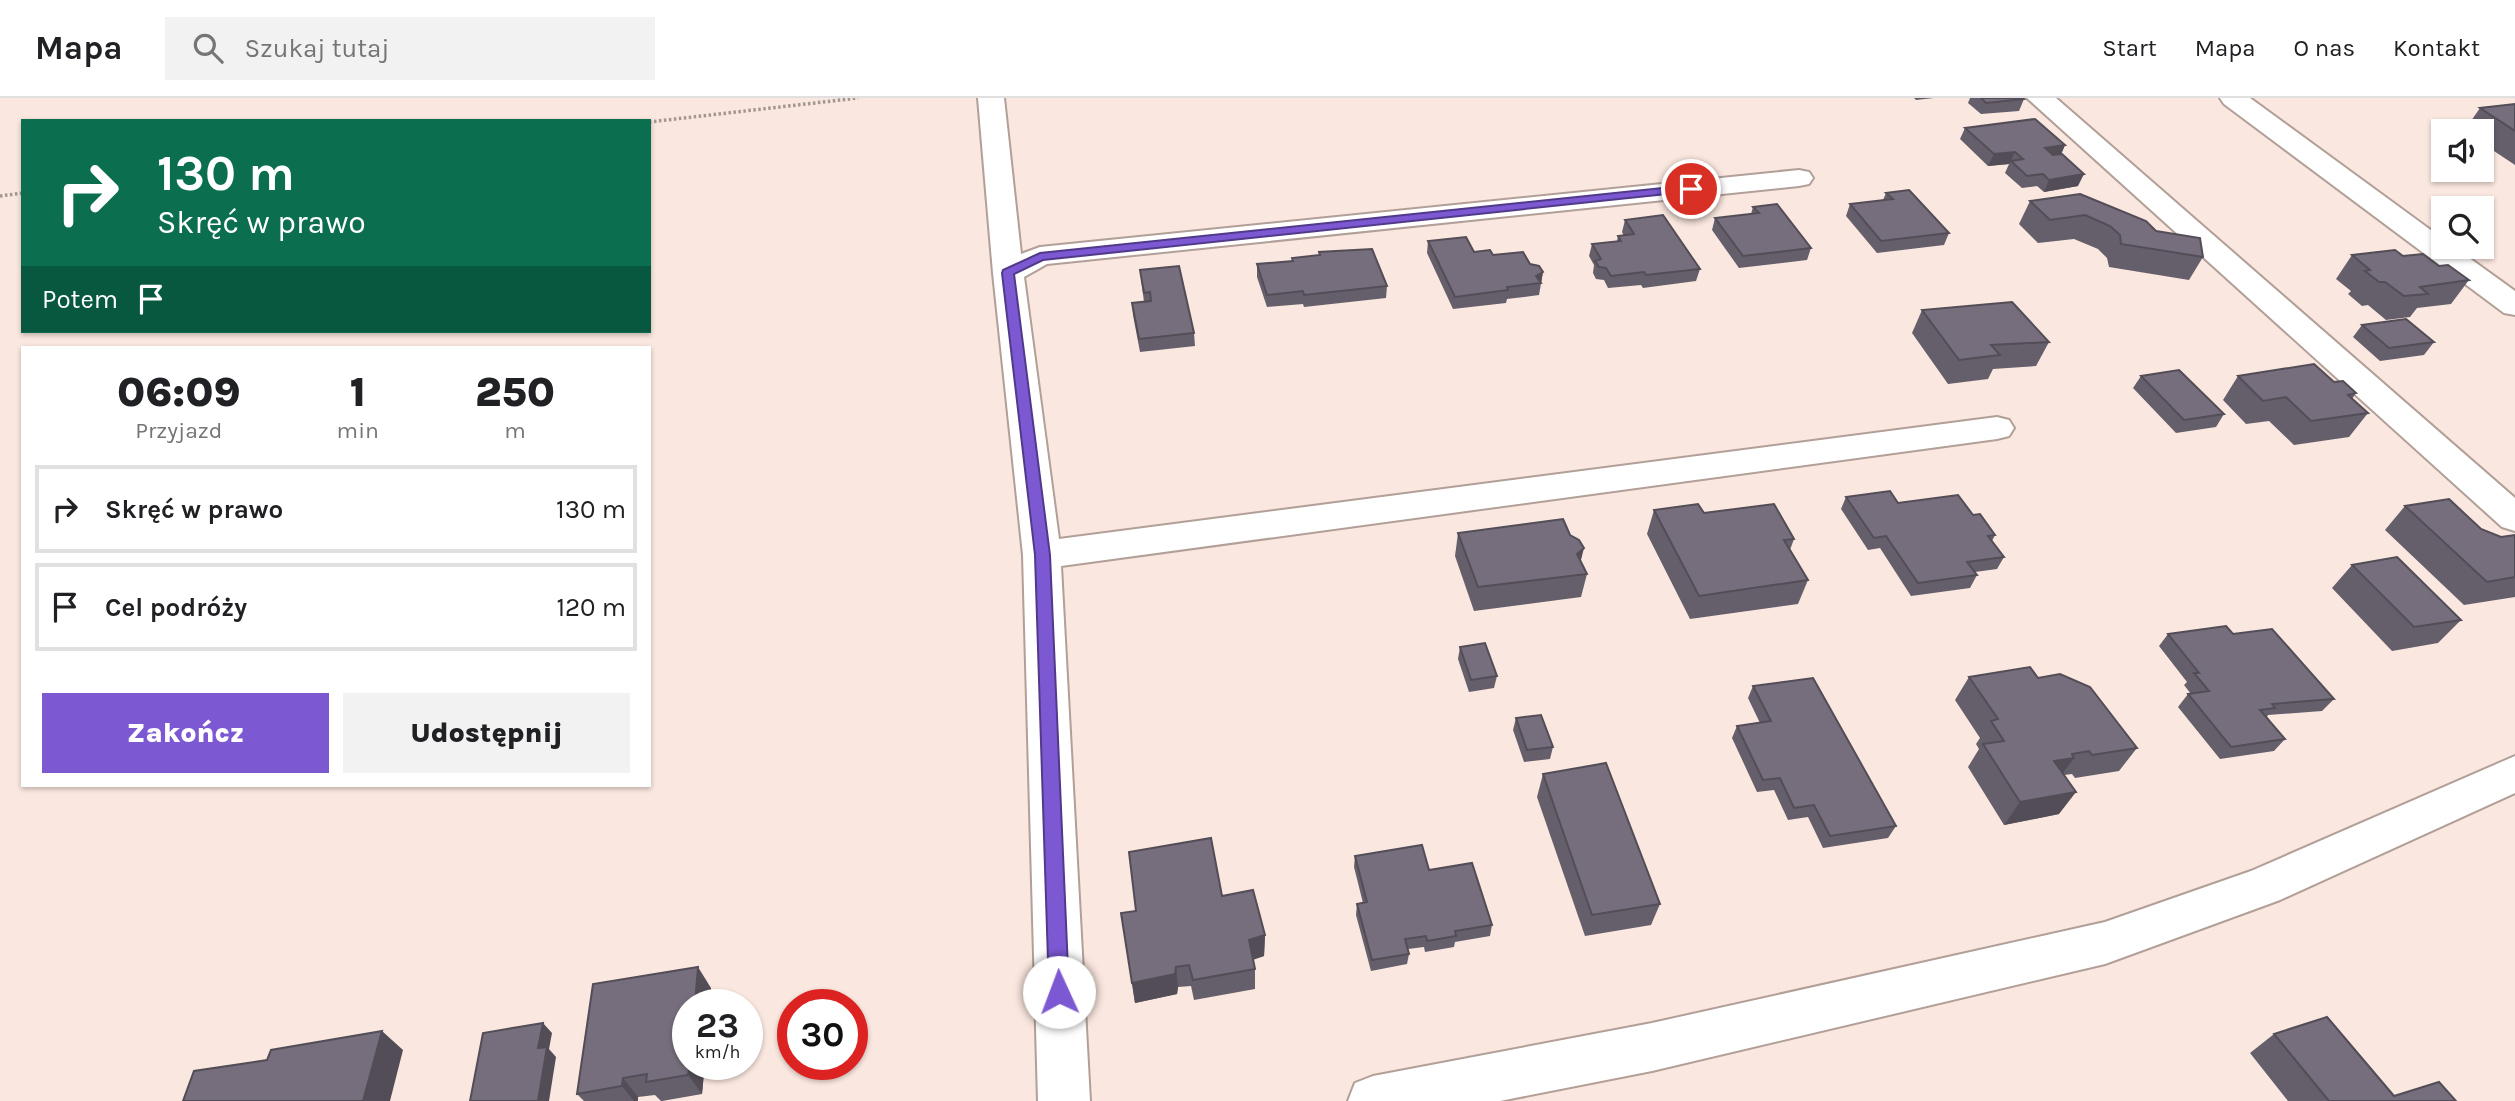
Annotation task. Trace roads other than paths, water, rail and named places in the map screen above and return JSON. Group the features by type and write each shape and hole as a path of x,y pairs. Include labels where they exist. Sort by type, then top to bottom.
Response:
{"street":[{"path":"991,98 1008,273 1042,555 1064,1101"},
{"path":"2040,98 2515,518"},
{"path":"2233,98 2515,306"},
{"path":"1008,273 1040,256 1799,178"},
{"path":"1042,555 1997,428"},
{"path":"1373,1101 1652,1047 2105,943 2264,886 2515,774"}]}
